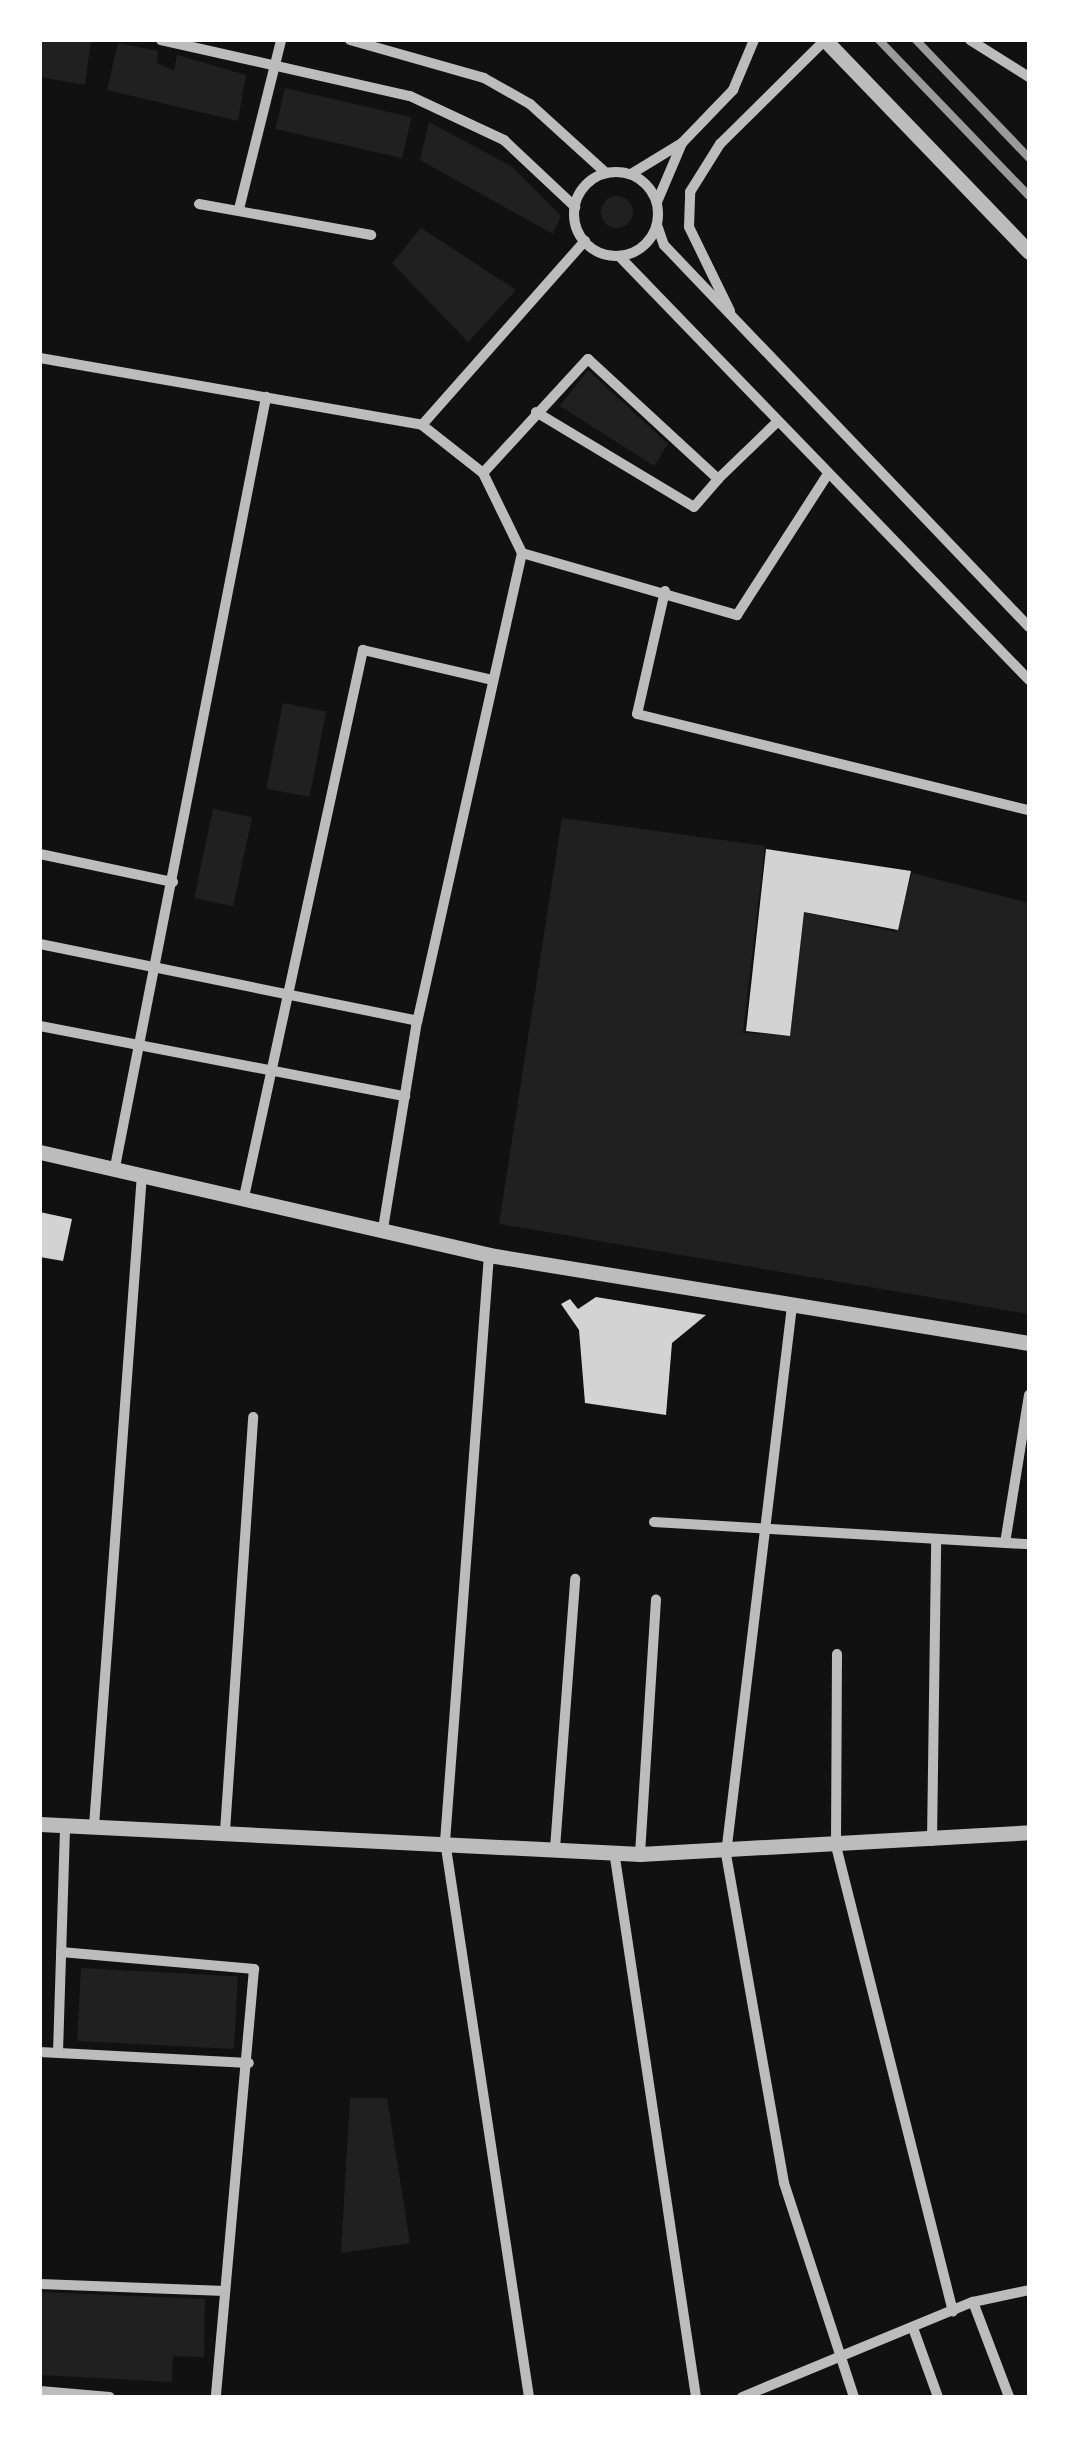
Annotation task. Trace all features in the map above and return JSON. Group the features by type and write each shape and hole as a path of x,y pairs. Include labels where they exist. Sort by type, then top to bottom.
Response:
{"street":[{"path":"160,40 460,116 504,140 575,206 584,241"},
{"path":"239,209 281,40"},
{"path":"350,40 410,53 530,104 606,173 631,174 682,143 733,90 754,40"},
{"path":"410,53 412,40"},
{"path":"732,317 690,227 690,192 720,144 825,40 1029,252"},
{"path":"970,40 1029,77"},
{"path":"682,143 657,202 657,225 664,245 1029,627"},
{"path":"575,206 606,173"},
{"path":"631,174 657,202"},
{"path":"199,204 370,235"},
{"path":"620,256 643,246 657,225"},
{"path":"584,241 620,256 1029,680"},
{"path":"422,425 584,241"},
{"path":"40,358 422,425 483,473 522,553 488,679 418,1021 383,1229"},
{"path":"483,473 588,359 718,479"},
{"path":"115,1167 266,397"},
{"path":"536,412 694,507 777,422"},
{"path":"522,553 665,591 737,615 828,474"},
{"path":"665,591 637,714 1029,810"},
{"path":"244,1197 364,650 488,679"},
{"path":"40,854 173,882"},
{"path":"40,944 292,992 418,1021"},
{"path":"40,1026 405,1096"},
{"path":"40,1152 490,1255 1029,1343"},
{"path":"94,1826 142,1174"},
{"path":"490,1255 445,1841 529,2397"},
{"path":"792,1306 761,1531 726,1854 784,2182 854,2397"},
{"path":"1005,1543 1029,1394"},
{"path":"225,1830 253,1417"},
{"path":"654,1522 1029,1544"},
{"path":"932,1840 936,1540"},
{"path":"555,1848 575,1579"},
{"path":"640,1854 656,1600"},
{"path":"837,1654 836,1846 952,2312"},
{"path":"40,1824 445,1841 640,1854 726,1854 1029,1832"},
{"path":"58,2052 65,1824"},
{"path":"614,1851 696,2397"},
{"path":"61,1952 254,1969 216,2397"},
{"path":"40,2052 248,2063"},
{"path":"40,2284 226,2290"},
{"path":"742,2397 973,2302 1029,2290"},
{"path":"973,2302 1009,2397"},
{"path":"914,2328 938,2397"},
{"path":"40,2392 110,2397"}],"shaded area":[{"path":"40,40 91,40 85,85 40,77"},
{"path":"118,43 158,51 157,63 174,71 177,55 246,75 238,121 107,90"},
{"path":"285,88 412,117 402,158 276,129"},
{"path":"429,122 511,166 561,216 553,234 420,160"},
{"path":"617,196 629,200 633,212 629,224 617,228 605,224 601,212 605,200"},
{"path":"421,228 516,290 468,342 392,263"},
{"path":"588,370 668,444 654,466 560,406"},
{"path":"283,703 326,711 310,797 266,788"},
{"path":"213,809 252,817 233,906 194,898"},
{"path":"562,818 765,846 743,1033 790,1035 804,912 896,932 912,873 1029,903 1029,1314 499,1224"},
{"path":"81,1968 238,1976 234,2049 77,2041"},
{"path":"350,2098 387,2098 410,2243 341,2253"},
{"path":"40,2292 205,2299 204,2357 173,2356 172,2382 40,2375"}],"building":[{"path":"766,849 911,871 898,930 804,912 790,1036 746,1031"},
{"path":"40,1212 72,1219 63,1261 40,1257"},
{"path":"596,1297 706,1315 672,1343 666,1415 585,1403 579,1330 561,1304 570,1299 578,1309"}],"railway":[{"path":"879,40 1029,196"},
{"path":"916,40 1029,158"}]}
